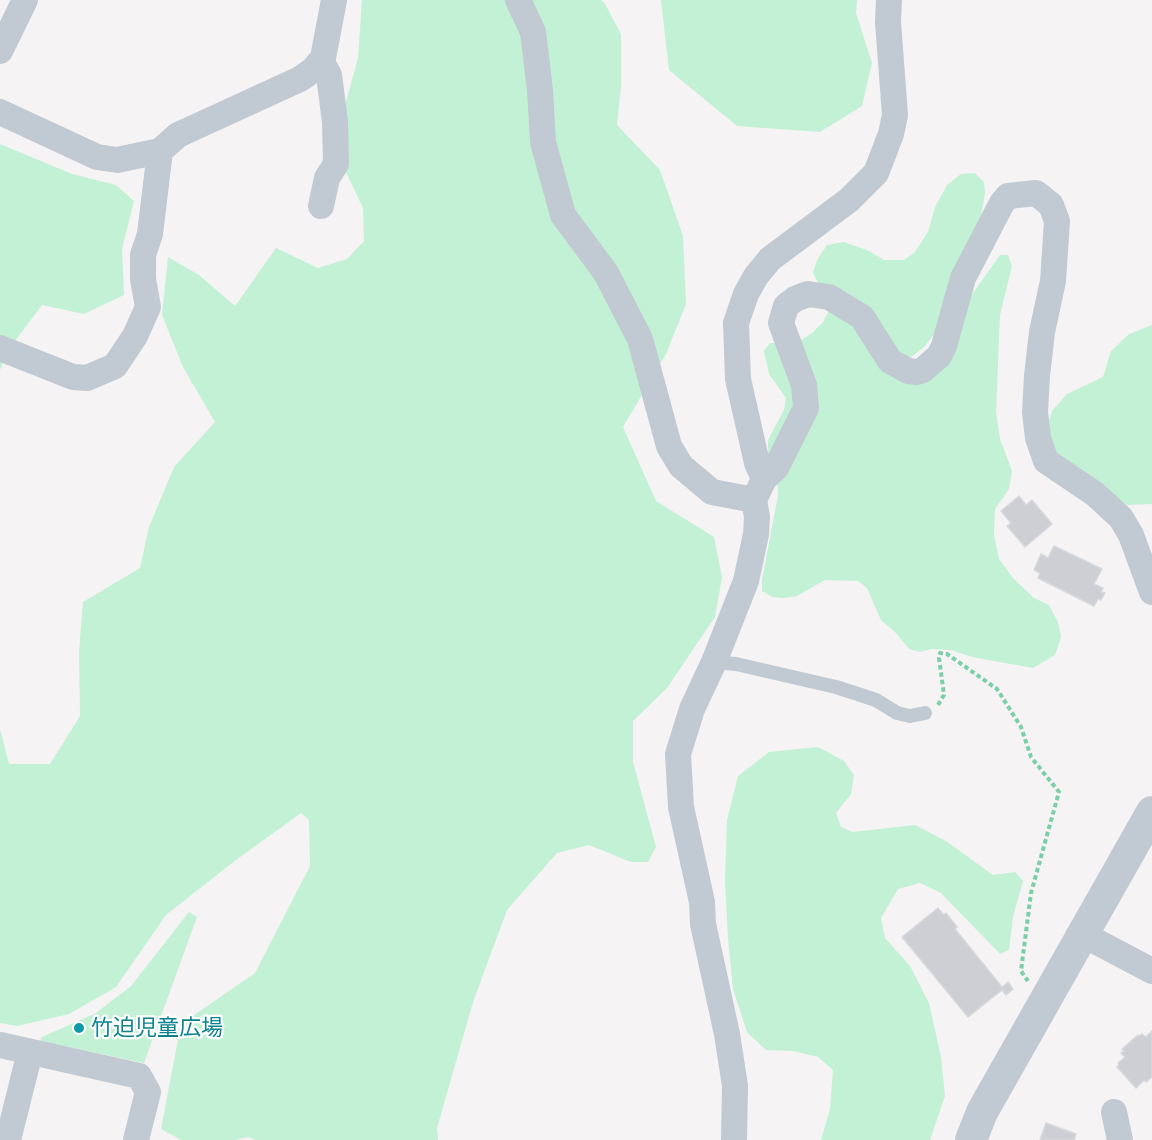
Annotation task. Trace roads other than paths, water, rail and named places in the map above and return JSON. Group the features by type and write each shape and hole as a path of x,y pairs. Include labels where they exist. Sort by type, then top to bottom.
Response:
{"street":[{"path":"0,51 25,0"},
{"path":"0,112 97,157 117,160 160,151 178,135 300,79 313,70 321,61 325,51 334,0"},
{"path":"518,0 533,32 543,142 563,215 606,273 640,339 669,446 681,466 712,492 759,490 776,468 806,408 804,385 781,322 786,306 795,298 808,294 829,297 862,317 890,361 908,371 923,370 939,356 944,346 963,278 1002,203 1008,196 1036,193 1050,205 1058,221 1053,280 1042,332 1037,376 1035,412 1038,438 1046,461 1095,494 1121,518 1131,535 1152,592"},
{"path":"734,1140 735,1086 703,924 702,903 681,807 678,754 692,709 714,662 748,572 756,534 759,490 757,463 738,379 736,323 746,294 756,276 770,259 849,200 876,172 891,134 895,115 888,22 889,0"},
{"path":"321,61 329,75 335,122 336,164 327,178 321,206"},
{"path":"0,348 73,377 87,378 101,374 115,366 135,336 148,307 143,279 143,255 150,234 160,151"},
{"path":"971,1140 982,1112 1152,813"},
{"path":"1084,935 1152,971"},
{"path":"0,1045 139,1076 148,1092 136,1140"},
{"path":"9,1140 30,1052"},
{"path":"1114,1112 1120,1140"}],"lane":[{"path":"714,662 736,664 836,687 876,700 897,713 910,716 926,713"}],"place":[{"name":"竹迫児童広場","path":"79,1028"}]}
